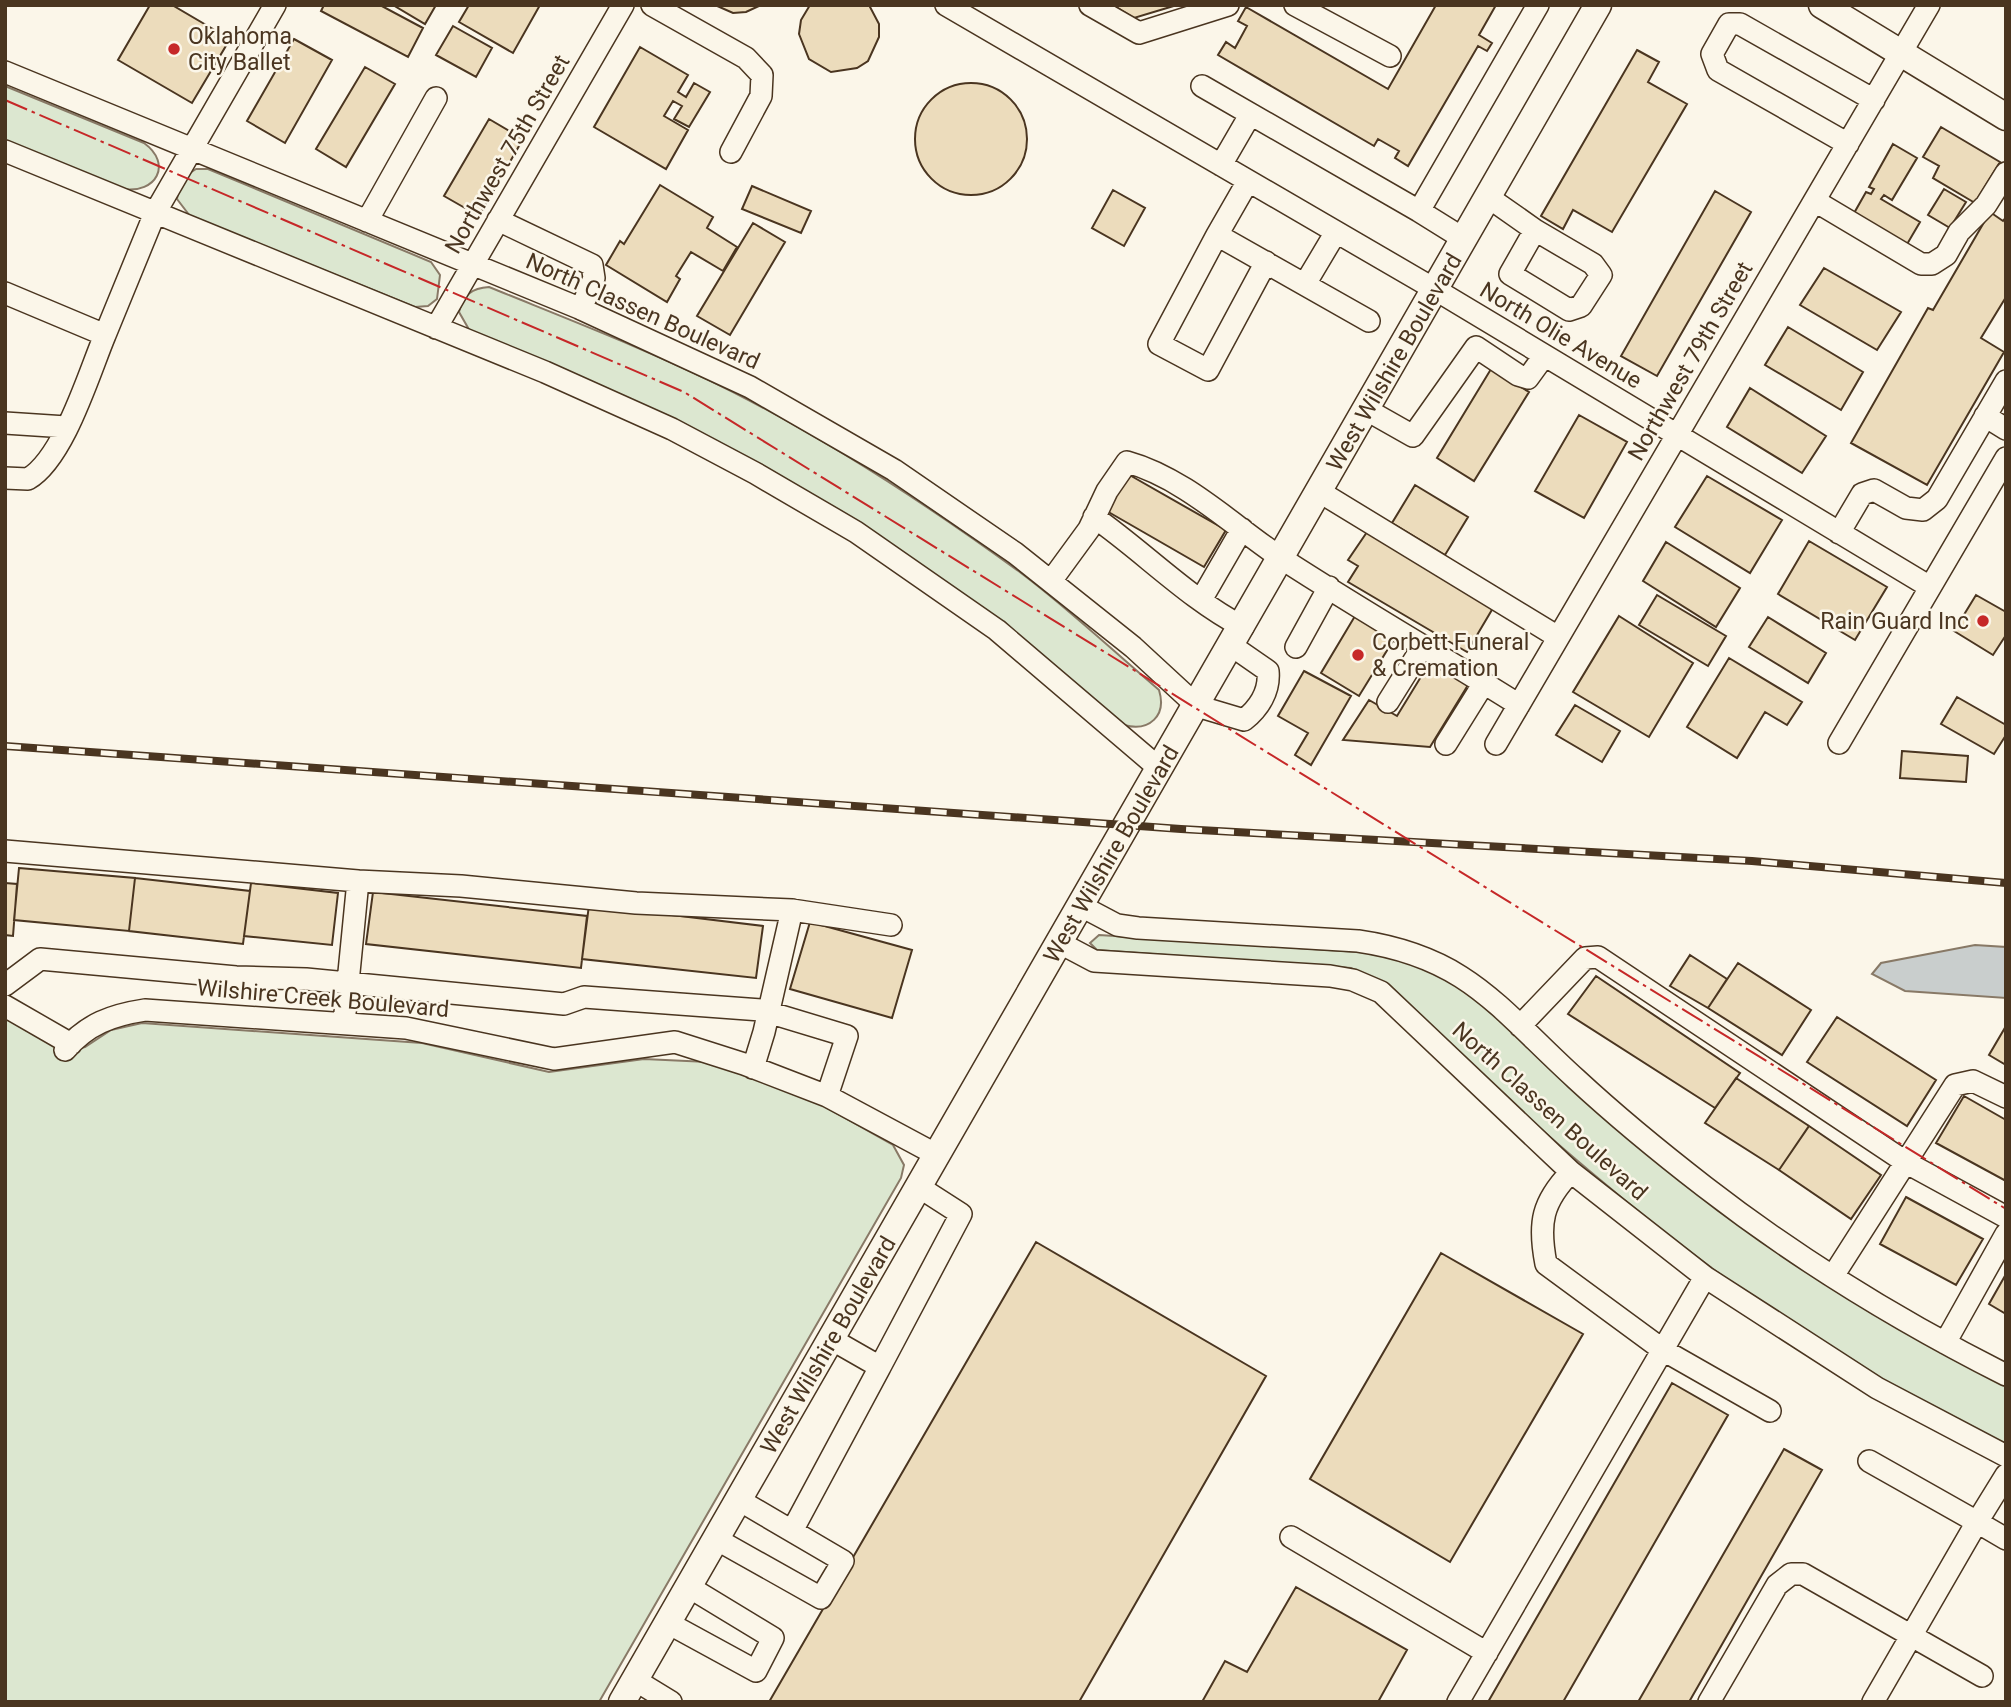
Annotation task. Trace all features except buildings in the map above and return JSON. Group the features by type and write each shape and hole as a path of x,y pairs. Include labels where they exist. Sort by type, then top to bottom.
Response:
{"main road":[{"name":"West Wilshire Boulevard","path":"629,1691 1198,706 1598,5"},
{"path":"1822,5 2006,117"}],"street":[{"path":"5,478 32,477 46,462 66,427 155,213 275,5"},
{"name":"Northwest 75th Street","path":"436,328 623,5"},
{"path":"652,5 746,58 762,75 761,96 731,152"},
{"path":"1090,5 1139,33 1228,5"},
{"path":"1295,5 1390,56"},
{"path":"1419,211 1538,5"},
{"name":"Northwest 79th Street","path":"1496,744 1929,5"},
{"name":"North Olie Avenue","path":"955,7 1436,290 1930,587"},
{"path":"1848,144 1718,70 1712,54 1729,24 1740,24 1874,100"},
{"name":"North Classen Boulevard","path":"5,72 654,340 823,427 969,520 1051,581 1198,706"},
{"path":"1202,86 1464,239"},
{"path":"367,221 436,98"},
{"path":"1221,165 1250,115"},
{"path":"5,151 545,372 672,429 755,472 834,519 997,630 1160,769"},
{"path":"1815,201 1921,264 1932,264 1946,255 1959,232 1986,205 2006,173"},
{"path":"1248,181 1159,344 1208,370 1266,262"},
{"path":"1488,197 1535,230"},
{"path":"498,220 592,265 594,278 581,309"},
{"path":"1305,284 1336,232"},
{"path":"1217,235 1369,321"},
{"path":"5,293 106,335"},
{"path":"1367,410 1413,436 1491,323"},
{"path":"1476,347 1518,375 1528,378 1544,356"},
{"path":"1839,533 1862,494 1874,490 1906,508 1923,510 1937,499 2006,381"},
{"path":"1985,416 2006,429"},
{"path":"5,423 66,427"},
{"path":"1839,743 2006,458"},
{"path":"1051,581 1127,462 1149,468 1242,528 1282,558 1519,705"},
{"path":"1320,492 1559,637"},
{"path":"1094,517 1216,613 1268,671 1269,682 1256,710 1244,720 1198,706"},
{"path":"1201,600 1242,528"},
{"path":"1296,647 1329,587"},
{"path":"1388,702 1423,646"},
{"path":"1446,744 1484,683"},
{"path":"5,851 358,881 461,886 636,903 792,909 891,925"},
{"path":"344,1023 358,881"},
{"name":"North Classen Boulevard","path":"1081,906 1117,925 1358,941 1417,953 1464,976 1666,1156 1708,1189 1833,1276 1945,1343 2006,1375"},
{"path":"753,1068 764,1032 792,909"},
{"name":"North Classen Boulevard","path":"1060,943 1094,961 1330,976 1367,985 1394,1002 1571,1172 1705,1277 1808,1346 1877,1388 2006,1456"},
{"path":"1520,1026 1585,958 1598,957 1907,1163 2006,1217"},
{"path":"5,985 40,959 236,978 348,983 564,1004 584,997 767,1011 847,1036 827,1096"},
{"name":"Wilshire Creek Boulevard","path":"5,1006 68,1047 96,1023 120,1014 145,1010 344,1023 431,1032 554,1059 675,1042 827,1096 937,1155"},
{"path":"1833,1276 1955,1085 1973,1081 2006,1097"},
{"path":"1571,1172 1552,1191 1540,1233 1546,1264 1663,1350 1770,1411"},
{"path":"792,1531 961,1214 919,1187"},
{"path":"1945,1343 2006,1234"},
{"path":"1458,1702 1705,1277"},
{"path":"831,1339 880,1367"},
{"path":"1869,1461 2006,1539"},
{"path":"1872,1702 2006,1475"},
{"path":"716,1539 821,1598 843,1561 739,1500"},
{"path":"1290,1537 1487,1653"},
{"path":"1709,1702 1777,1585 1791,1574 1803,1574 1982,1676"},
{"path":"668,1623 756,1671 773,1638 689,1587"},
{"path":"629,1691 671,1702"}],"green space":[{"path":"5,86 144,143 158,160 157,176 144,187 123,189 5,141"},
{"path":"196,169 208,169 431,262 440,275 437,299 428,306 415,307 190,216 177,199 182,181"},
{"path":"489,287 703,377 807,432 917,500 1039,587 1159,690 1161,699 1158,714 1148,724 1133,727 1124,725 1026,641 964,595 827,504 471,333 459,312 461,306 469,294"},
{"path":"1099,935 1374,953 1437,971 1489,1010 1570,1088 1951,1358 2006,1386 2006,1444 1909,1395 1838,1354 1699,1259 1537,1125 1382,983 1351,968 1097,950 1090,943"},
{"path":"5,1018 72,1050 85,1047 111,1030 142,1023 422,1043 549,1072 644,1059 708,1062 797,1091 893,1145 904,1165 901,1178 599,1702 5,1702"}],"shaded area":[{"path":"1975,945 2006,947 2006,998 1905,991 1872,974 1881,963"}],"railway":[{"path":"5,746 1181,829 1752,861 2006,883"}],"power":[{"path":"5,100 684,392 2006,1209"}],"place":[{"name":"Oklahoma City Ballet","path":"174,49"},
{"name":"Rain Guard Inc","path":"1983,621"},
{"name":"Corbett Funeral & Cremation","path":"1358,655"}]}
